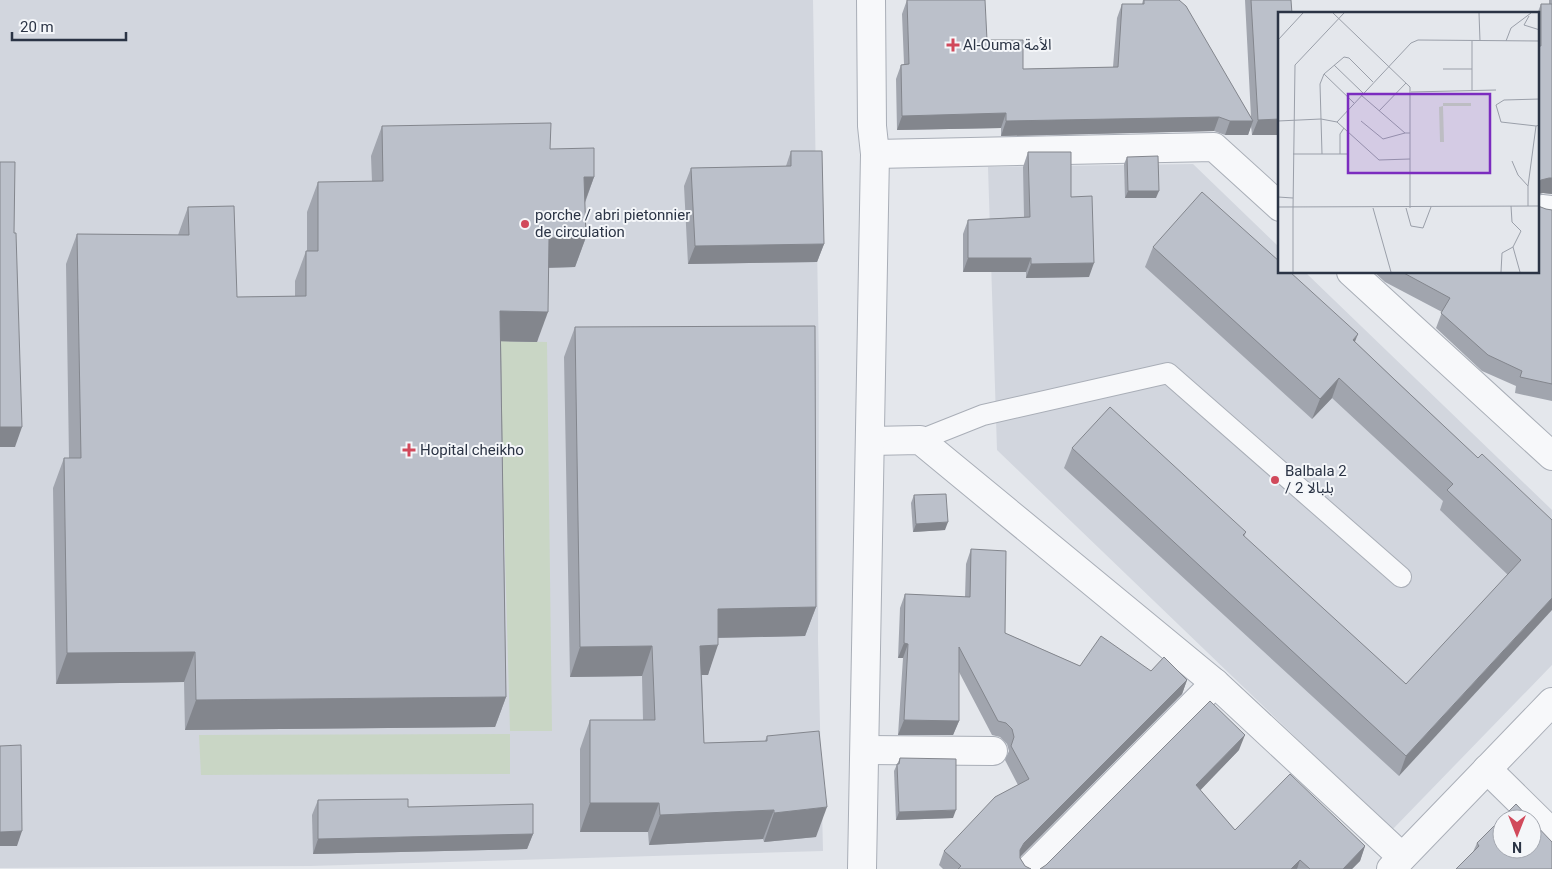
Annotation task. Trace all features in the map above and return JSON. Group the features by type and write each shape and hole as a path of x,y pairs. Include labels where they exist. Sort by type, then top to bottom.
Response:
{"street":[{"path":"862,869 875,154 872,126 871,0"},
{"path":"875,154 1214,147 1278,205"},
{"path":"1353,274 1552,456"},
{"path":"870,441 920,440 1214,683 1396,863 1552,702"},
{"path":"1030,869 1214,683"},
{"path":"865,750 993,751"},
{"path":"1487,769 1552,833"}],"lane":[{"path":"920,440 982,415 1168,373 1401,577"}],"shaded area":[{"name":"Hopital cheikho","path":"0,0 813,0 819,366 818,641 823,851 310,866 0,868"},
{"name":"Balbala 2 / بلبالا 2","path":"1193,164 1278,246 1278,274 1307,274 1552,510 1552,665 1392,830 997,450 988,167"}],"green space":[{"path":"499,341 547,342 552,731 510,731"},
{"path":"510,734 510,774 201,775 199,735"}],"building":[{"path":"907,0 985,0 987,40 1023,40 1023,69 1118,67 1122,4 1144,4 1144,0 1179,0 1186,6 1253,121 1230,121 1219,117 1006,121 1006,113 902,116 901,65 909,64"},
{"path":"1251,0 1291,0 1292,12 1278,12 1278,119 1258,120"},
{"path":"1541,4 1552,4 1552,178 1540,181 1540,46"},
{"path":"551,123 550,149 594,148 594,177 584,177 586,237 549,238 548,312 500,311 506,697 196,700 195,652 67,653 64,458 81,458 77,234 189,235 188,207 234,206 237,297 306,296 306,251 318,251 318,182 383,181 382,126"},
{"path":"791,151 822,151 824,244 695,246 691,168 791,166"},
{"path":"1028,152 1071,152 1071,197 1092,196 1094,263 1031,264 1031,258 968,258 968,220 1030,217"},
{"path":"1158,156 1159,191 1128,191 1127,157"},
{"path":"0,162 15,162 14,233 16,233 22,427 0,427"},
{"path":"1202,192 1278,260 1278,274 1292,274 1358,334 1353,340 1478,458 1482,454 1552,520 1552,598 1406,756 1072,448 1110,407 1246,532 1243,535 1406,684 1521,560 1447,490 1453,484 1339,378 1320,399 1153,247"},
{"path":"1540,207 1552,210 1552,384 1520,377 1522,371 1488,355 1441,313 1450,298 1406,274 1540,274"},
{"path":"815,326 816,607 718,609 718,645 700,646 704,743 767,741 767,736 819,731 827,807 774,813 774,810 660,815 659,803 590,803 590,720 655,720 652,646 580,647 575,327"},
{"path":"946,494 948,522 916,524 914,495"},
{"path":"971,549 1006,551 1005,633 1080,666 1101,636 1151,671 1164,657 1187,680 1024,843 1020,850 1020,858 1025,866 1031,869 958,869 961,866 944,851 995,797 1029,779 1011,746 1014,737 1012,729 1006,723 998,721 959,647 959,721 904,720 908,644 904,643 905,594 970,597"},
{"path":"1210,701 1245,735 1196,785 1235,830 1290,774 1365,846 1343,869 1310,869 1300,860 1291,869 1040,869 1046,865"},
{"path":"21,745 22,831 0,832 0,746"},
{"path":"900,758 956,759 956,810 899,812 897,764 899,764"},
{"path":"408,799 408,807 533,804 533,834 318,839 318,800"},
{"path":"1516,804 1521,809 1511,809"},
{"path":"1492,828 1492,859 1542,859 1542,832 1552,842 1552,869 1456,869 1479,846 1477,843"}],"place":[{"name":"Al-Ouma الأمة","path":"953,45"},
{"name":"porche / abri pietonnier de circulation","path":"525,224"},
{"name":"Hopital cheikho","path":"409,450"},
{"name":"Balbala 2 / بلبالا 2","path":"1275,480"}]}
